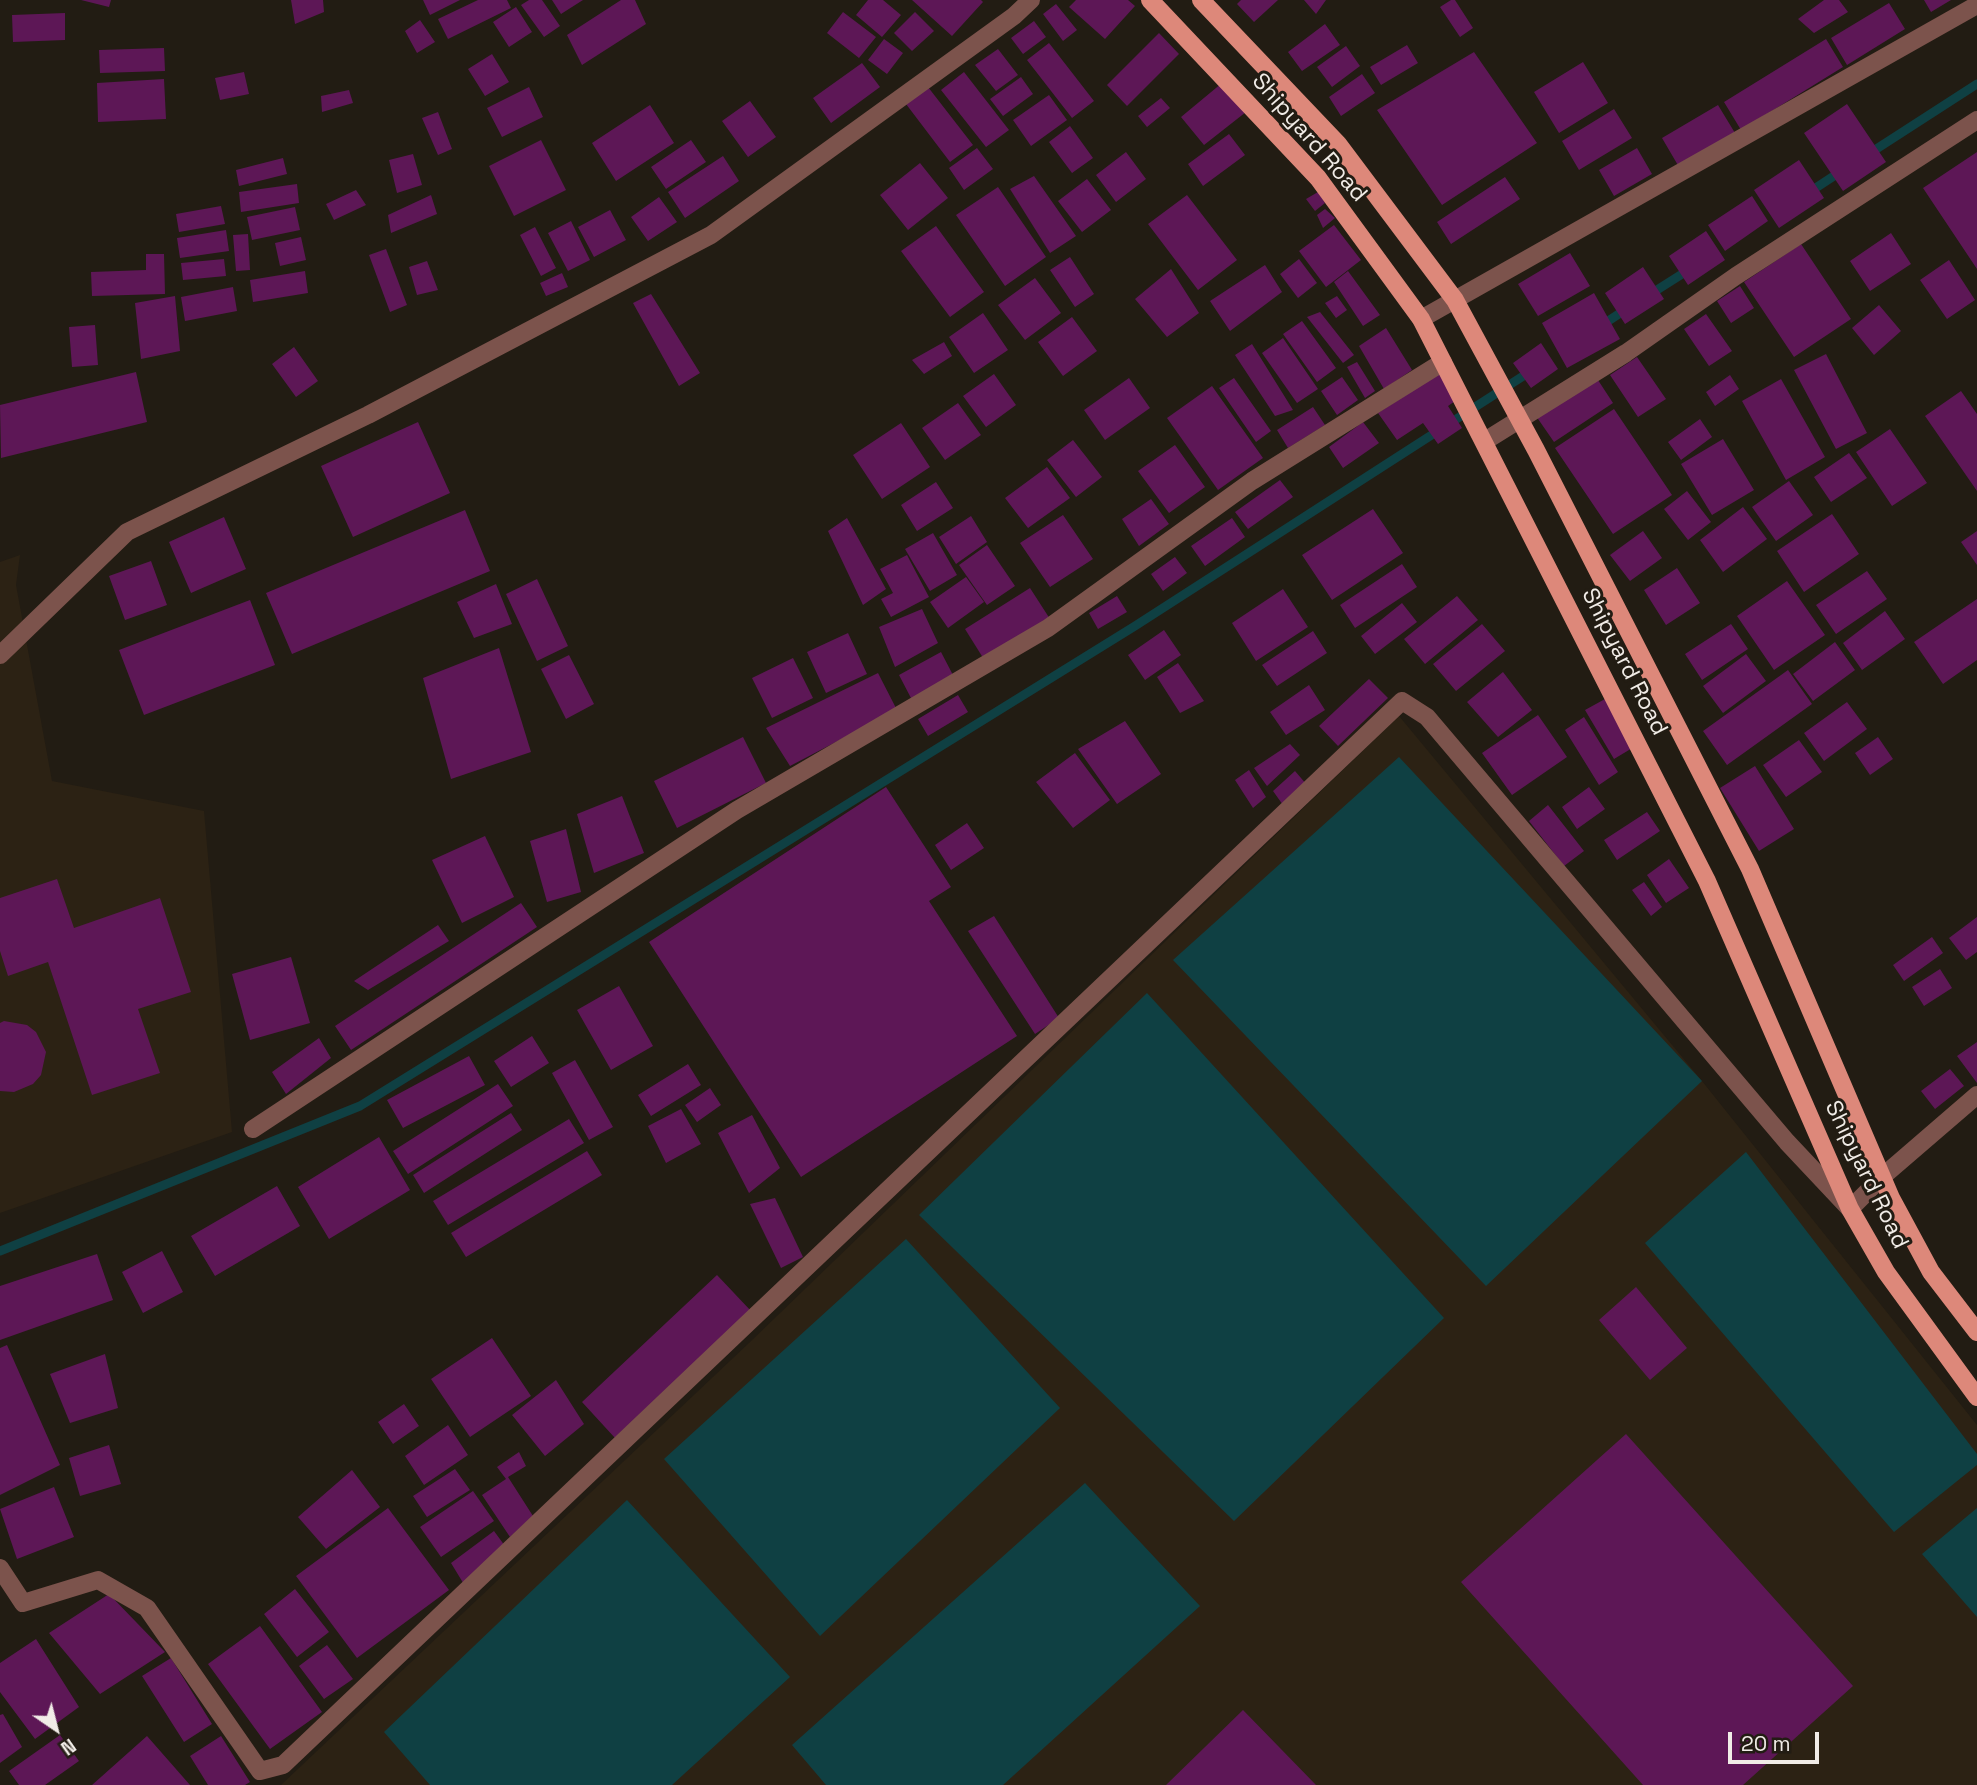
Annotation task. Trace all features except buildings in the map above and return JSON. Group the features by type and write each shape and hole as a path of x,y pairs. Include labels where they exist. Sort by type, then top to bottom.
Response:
{"main road":[{"name":"Shipyard Road","path":"1150,0 1318,178 1421,319 1707,881 1850,1209 1886,1272 1977,1397"},
{"name":"Shipyard Road","path":"1201,0 1338,144 1455,300 1520,421 1749,869 1882,1177 1931,1272 1977,1332"}],"street":[{"path":"0,655 127,532 368,415 711,235 1014,16 1031,0"},
{"path":"1421,319 1977,5"},
{"path":"1485,441 1520,421 1977,120"},
{"path":"253,1129 737,810 1048,628 1252,481 1443,362"},
{"path":"0,1568 23,1603 98,1580 147,1608 260,1771 283,1765 1402,701 1427,717 1787,1142 1850,1209 1882,1177 1977,1094"}],"shaded area":[{"path":"20,555 16,585 52,781 204,811 232,1132 0,1213 0,562"},
{"path":"1399,716 1702,1081 1977,1425 1977,1785 281,1785 749,1343"}],"water":[{"path":"1399,757 1702,1081 1486,1286 1173,960"},
{"path":"1147,993 1444,1318 1234,1521 919,1215"},
{"path":"1746,1152 1977,1454 1977,1465 1894,1532 1645,1243"},
{"path":"906,1239 1060,1408 820,1636 664,1459"},
{"path":"1085,1483 1200,1606 1003,1785 826,1785 792,1745"},
{"path":"627,1500 790,1677 672,1785 430,1785 384,1732"},
{"path":"1977,1508 1977,1617 1922,1554"}],"waterway":[{"path":"1867,155 1977,84"},
{"path":"1808,193 1843,170"},
{"path":"1649,295 1690,269"},
{"path":"1602,325 1628,308"},
{"path":"0,1251 360,1106 1135,626 1531,371"}]}
